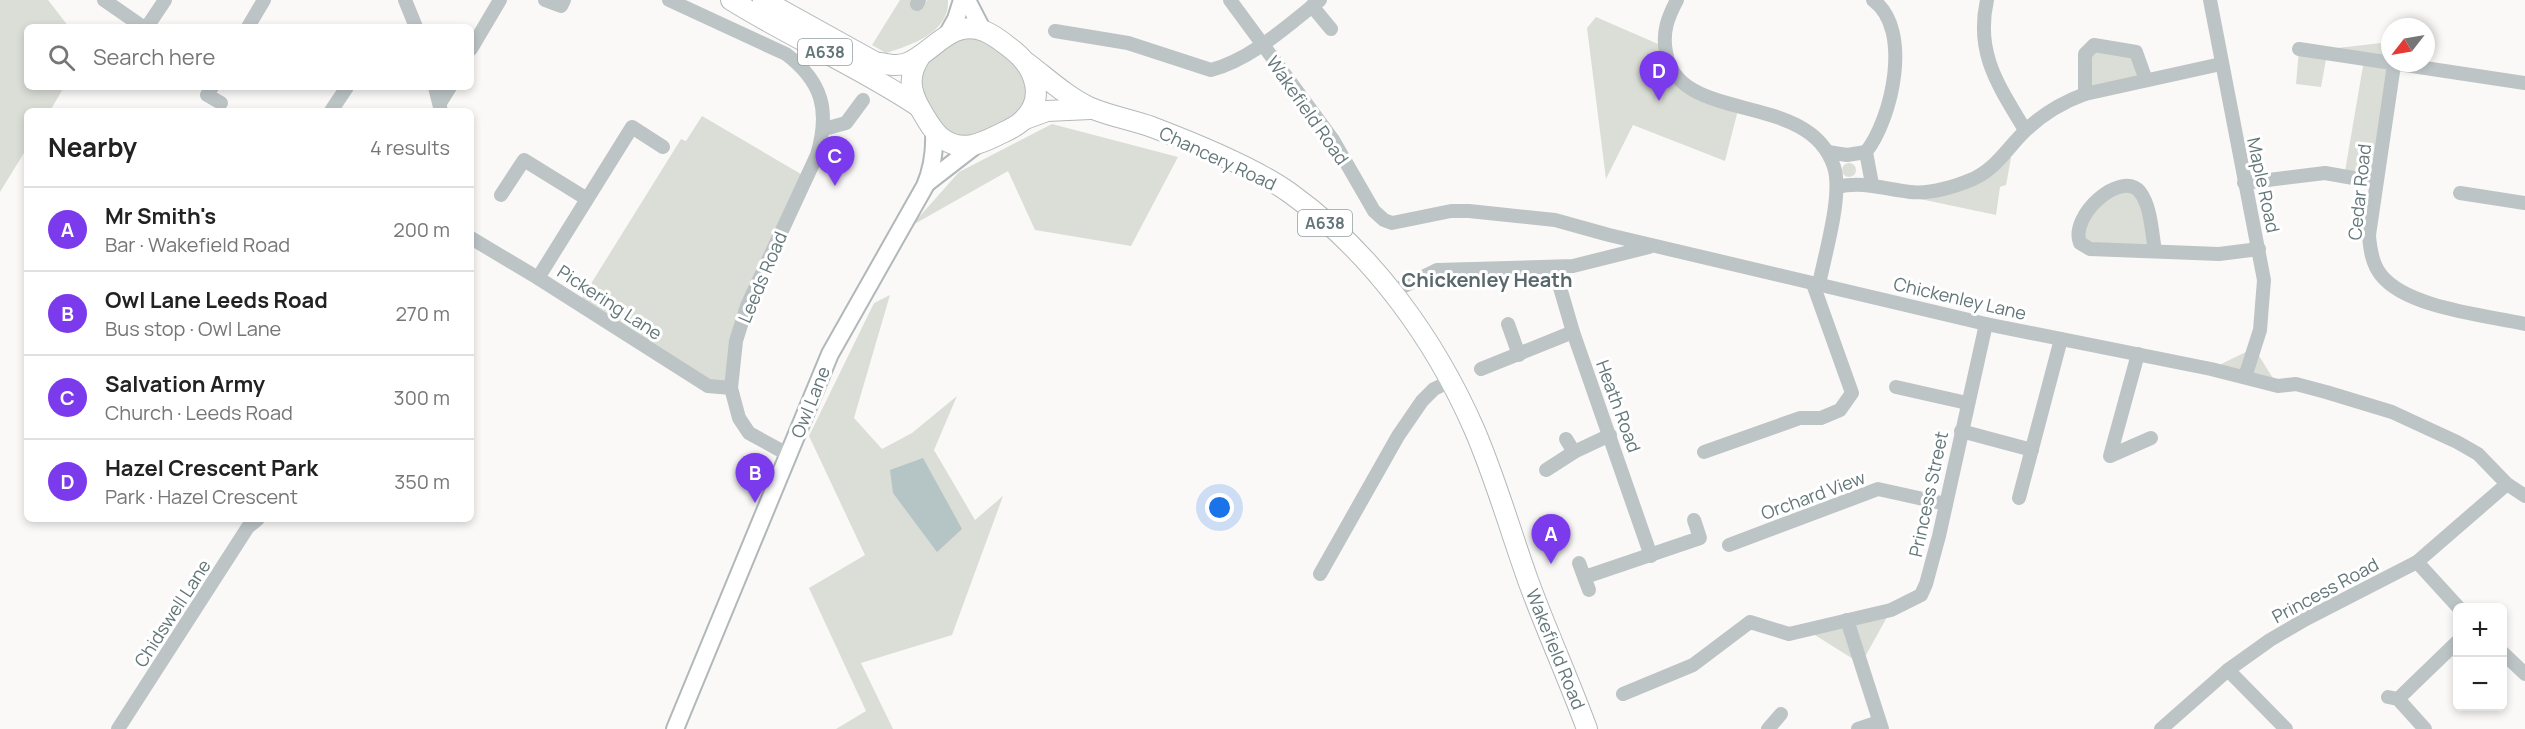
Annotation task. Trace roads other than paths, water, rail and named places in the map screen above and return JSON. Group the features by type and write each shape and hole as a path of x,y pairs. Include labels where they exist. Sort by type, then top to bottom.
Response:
{"highway":[{"name":"A638","path":"731,0 775,27 879,80 918,106"},
{"name":"A638","path":"763,0 875,62 899,64 921,55 947,35 964,29 983,31 1004,43 1027,63"},
{"name":"A638","path":"921,55 911,76 913,96 934,131"},
{"name":"Chancery Road","path":"1027,63 1074,99 1093,109 1153,128 1226,158 1289,193 1342,237 1392,292 1423,332 1451,381 1476,433"},
{"path":"1025,119 1035,102 1036,92 1036,81 1027,63"},
{"name":"Chancery Road","path":"1025,119 1047,111 1071,108 1093,109"},
{"name":"A638","path":"976,145 1025,119"},
{"path":"934,131 952,143 976,145"},
{"name":"Wakefield Road","path":"1476,433 1530,585 1587,729"}],"main road":[{"path":"947,35 956,19 962,0"},
{"path":"967,0 983,31"},
{"name":"Owl Lane","path":"675,729 830,354 925,186 932,168 935,150 934,131"},
{"name":"Owl Lane","path":"925,186 942,170 976,145"}],"street":[{"path":"104,0 140,24"},
{"path":"147,24 165,0"},
{"path":"250,24 264,0"},
{"path":"405,0 415,24"},
{"path":"474,44 500,0"},
{"path":"545,0 561,6 564,0"},
{"path":"669,0 758,39 786,54 802,67 814,83 822,101 824,129 846,123 863,100"},
{"name":"Wakefield Road","path":"1230,0 1333,140 1374,211 1384,220"},
{"path":"1677,0 1666,21 1665,47 1668,63 1681,81 1706,96 1785,118 1812,134 1828,152 1834,168 1837,187 1816,284 1852,393 1840,410 1821,418 1800,418 1704,452"},
{"path":"1828,152 1847,155 1866,152 1880,133 1894,75 1894,48 1890,22 1879,4 1873,0"},
{"path":"1987,0 1982,27 1989,65 1996,84 2025,130"},
{"name":"Maple Road","path":"2210,0 2264,280 2260,330 2245,377"},
{"path":"1055,31 1128,43 1211,70 1223,67 1262,45 1316,3 1331,29"},
{"path":"2085,94 2085,54 2094,45 2136,52 2146,80"},
{"path":"2300,49 2381,63"},
{"path":"1837,187 1872,184 1912,192 1931,191 1961,184 1990,169 2025,130 2051,110 2085,94 2221,64"},
{"path":"2435,71 2525,83"},
{"name":"Cedar Road","path":"2393,72 2369,235 2373,260 2381,275 2396,289 2418,300 2525,324"},
{"path":"210,90 207,95 221,103"},
{"path":"333,108 345,90"},
{"path":"436,90 440,107"},
{"path":"440,107 448,90"},
{"path":"538,278 632,127 663,147"},
{"name":"Leeds Road","path":"789,454 749,433 739,418 731,388 736,341 747,306 817,154 824,129"},
{"path":"1866,152 1872,184"},
{"path":"501,195 524,159 587,199"},
{"path":"2244,183 2325,173 2376,182"},
{"path":"2155,251 2144,201 2140,192 2134,188 2120,187 2098,199 2085,214 2079,228 2080,243 2090,249 2219,254 2259,249"},
{"path":"2460,193 2525,203"},
{"name":"Chickenley Lane","path":"1384,220 1402,222 1451,211 1555,220 1609,235 1986,324 2138,354 2278,386 2296,384 2392,412 2426,427 2478,454 2507,484 2525,496"},
{"path":"1604,258 1609,235"},
{"name":"Pickering Lane","path":"474,240 708,386 731,388"},
{"path":"1392,292 1437,270 1554,267 1589,263 1659,246"},
{"name":"Heath Road","path":"1554,267 1573,332 1651,556"},
{"path":"1508,324 1519,355"},
{"name":"Princess Street","path":"1847,620 1891,610 1921,595 1929,575 1986,324"},
{"path":"1481,369 1573,332"},
{"path":"2019,498 2061,339"},
{"path":"2138,354 2110,456 2151,438"},
{"path":"1320,574 1333,564 1398,435 1422,401 1434,390 1451,381"},
{"path":"1896,387 1967,403"},
{"path":"1961,431 2032,450"},
{"path":"1546,470 1574,452 1610,435"},
{"path":"1566,439 1574,452"},
{"name":"Princess Road","path":"2161,729 2228,670 2270,640 2417,562 2507,484"},
{"name":"Orchard View","path":"1729,545 1878,489 1946,504"},
{"path":"1579,562 1587,583 1700,538 1694,520"},
{"name":"Chidswell Lane","path":"118,729 248,528 255,522"},
{"path":"2417,562 2454,603"},
{"path":"1623,694 1693,665 1750,622 1789,634 1847,620 1880,726 1858,729"},
{"path":"2425,729 2393,698 2453,645"},
{"path":"2507,657 2525,674"},
{"path":"2228,670 2286,729"},
{"path":"1768,729 1780,714"}],"place":[{"name":"Hazel Crescent Park","path":"1659,101"},
{"name":"Salvation Army","path":"835,186"},
{"name":"Owl Lane Leeds Road","path":"755,503"},
{"name":"Mr Smith's","path":"1551,564"}],"district":[{"name":"Chickenley Heath","path":"1487,279"}]}
